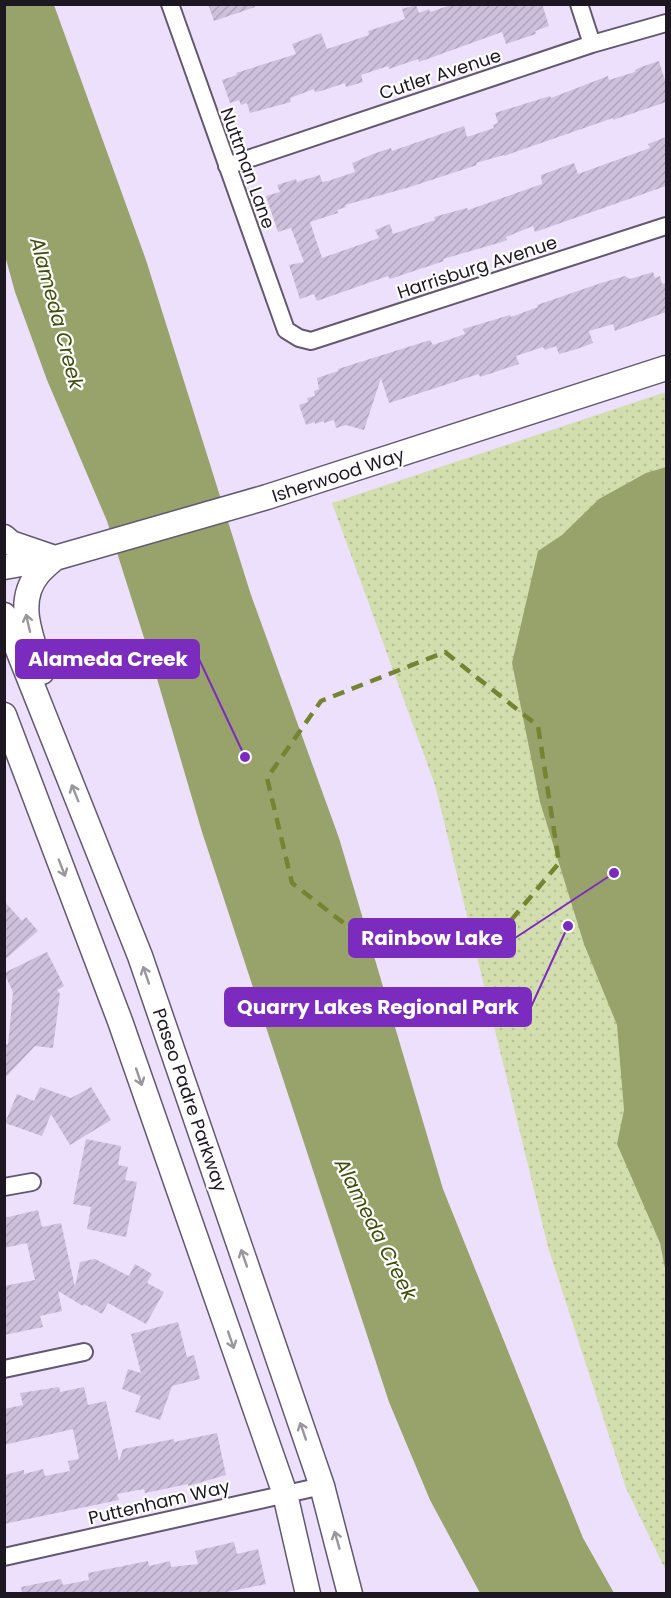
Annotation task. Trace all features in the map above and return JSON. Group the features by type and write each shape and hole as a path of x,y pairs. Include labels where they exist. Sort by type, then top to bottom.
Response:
{"main road":[{"name":"Isherwood Way","path":"4,567 57,557 255,501 666,368"},
{"path":"4,537 10,543 57,557"},
{"path":"57,557 37,575 27,594 25,616 52,703 62,761"},
{"name":"Paseo Padre Parkway","path":"4,615 140,956 322,1486 350,1593"},
{"path":"4,715 120,1022 285,1494 308,1593"}],"street":[{"name":"Nuttman Lane","path":"170,4 286,330 299,338"},
{"path":"579,4 592,44"},
{"name":"Cutler Avenue","path":"227,165 592,44 666,23"},
{"name":"Harrisburg Avenue","path":"299,338 311,341 666,226"},
{"path":"4,1187 32,1182"},
{"path":"4,1369 84,1352"},
{"name":"Puttenham Way","path":"4,1557 322,1486"}],"highlighted area":[{"path":"445,652 538,726 559,863 497,937 385,955 292,883 267,778 321,701"}],"shaded area":[{"path":"666,392 666,1571 626,1488 548,1247 435,785 332,503"}],"water":[{"name":"Alameda Creek","path":"4,5 54,5 146,260 251,595 339,838 443,1189 583,1538 614,1593 480,1593 430,1500 389,1402 202,832 107,521 47,380 15,292 4,252"},
{"path":"666,467 666,1273 660,1243 617,1144 624,1110 617,1025 584,944 540,802 512,663 538,551 562,535 599,499 646,473"}],"building":[{"path":"208,4 255,4 255,7 214,21"},
{"path":"454,4 542,4 549,26 535,31 536,34 506,44 502,32 419,62 418,59 361,75 363,82 346,87 345,83 315,92 314,89 290,98 291,102 250,113 247,103 241,105 239,100 230,103 222,80 237,75 236,73 296,54 292,44 321,33 327,49 369,35 368,31 405,19 402,9 416,5 419,13 429,9 430,12"},
{"path":"659,61 666,84 666,102 504,156 476,163 477,165 410,187 345,205 346,207 337,210 338,213 310,222 322,258 379,238 375,230 390,224 393,234 435,220 434,217 467,208 468,210 542,184 541,175 574,163 578,174 650,148 648,144 666,137 666,186 535,232 533,226 506,237 507,240 502,242 443,259 444,261 390,279 388,276 317,301 314,294 300,299 289,265 304,262 291,228 278,232 266,196 280,192 277,185 320,175 322,182 328,181 355,172 352,163 373,154 391,148 392,151 464,126 467,137 494,128 493,125 498,123 495,113 550,96 551,98 608,76 609,80 635,72 641,67"},
{"path":"653,272 655,278 660,276 662,284 666,283 666,312 615,331 613,324 589,331 593,343 577,349 559,354 556,346 545,350 543,347 516,356 519,364 480,377 479,374 389,403 381,378 364,430 346,425 336,428 334,420 306,425 299,405 308,402 307,398 315,396 314,391 319,389 317,378 338,371 338,369 430,340 433,345 465,334 463,329 510,315 511,317 538,307 537,305 601,283 625,276 630,279"},
{"path":"4,901 22,921 26,917 38,931 4,960"},
{"path":"47,952 64,986 57,990 60,994 53,1048 35,1046 4,1079 4,1042 8,1045 13,992 4,973"},
{"path":"40,1087 71,1098 91,1087 111,1120 70,1145 51,1114 42,1136 5,1123 17,1094 34,1101"},
{"path":"86,1139 121,1146 118,1165 128,1167 125,1180 137,1182 126,1237 87,1229 91,1207 73,1204"},
{"path":"38,1210 42,1227 61,1223 75,1287 80,1262 95,1259 129,1276 135,1264 152,1274 147,1283 164,1292 146,1324 108,1303 102,1314 58,1291 62,1311 40,1316 43,1327 4,1335 4,1286 35,1280 27,1243 4,1248 4,1218"},
{"path":"178,1322 187,1357 194,1355 200,1379 172,1386 160,1420 135,1412 141,1396 122,1389 128,1369 141,1373 131,1334"},
{"path":"59,1387 60,1392 84,1387 88,1405 106,1401 119,1461 123,1449 217,1433 226,1475 188,1486 188,1484 145,1493 144,1489 117,1494 119,1500 4,1524 4,1475 24,1470 24,1474 43,1469 45,1476 70,1471 68,1461 79,1459 73,1429 4,1445 4,1409 23,1405 20,1393"},
{"path":"234,1542 237,1554 258,1549 266,1584 222,1593 22,1593 21,1587 61,1579 63,1585 89,1580 88,1573 148,1561 149,1566 170,1561 171,1567 198,1564 195,1551"}],"place":[{"name":"Alameda Creek","path":"245,757"},
{"name":"Rainbow Lake","path":"614,873"},
{"name":"Quarry Lakes Regional Park","path":"568,926"}]}
